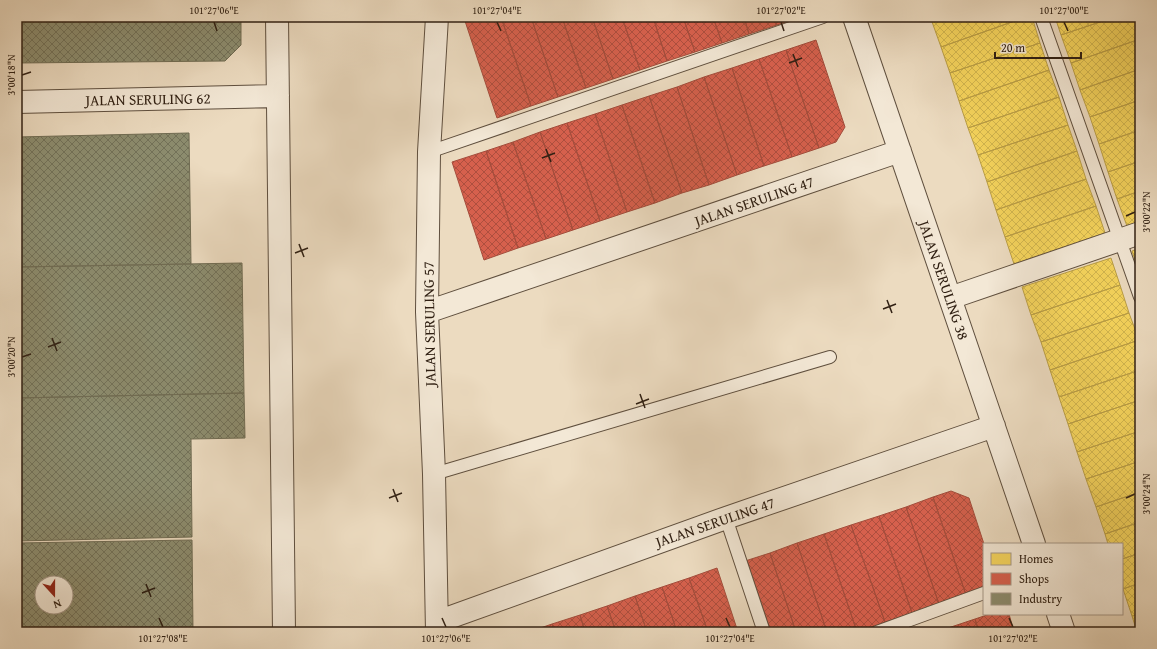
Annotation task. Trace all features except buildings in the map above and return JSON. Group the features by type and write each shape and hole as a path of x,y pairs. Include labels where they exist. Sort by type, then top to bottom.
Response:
{"street":[{"path":"277,17 284,632"},
{"name":"JALAN SERULING 57","path":"437,17 429,152 427,312 434,474 437,627"},
{"name":"JALAN SERULING 38","path":"854,17 1034,543"},
{"name":"JALAN SERULING 62","path":"17,102 278,96"},
{"name":"JALAN SERULING 47","path":"427,312 900,151"},
{"path":"950,298 1130,237"},
{"name":"JALAN SERULING 47","path":"437,627 726,518 994,426"},
{"path":"1058,615 1064,632"}],"lane":[{"path":"429,152 823,17"},
{"path":"1041,17 1130,237 1140,297"},
{"path":"434,474 830,356"},
{"path":"726,518 764,632"},
{"path":"877,632 983,593"}]}
